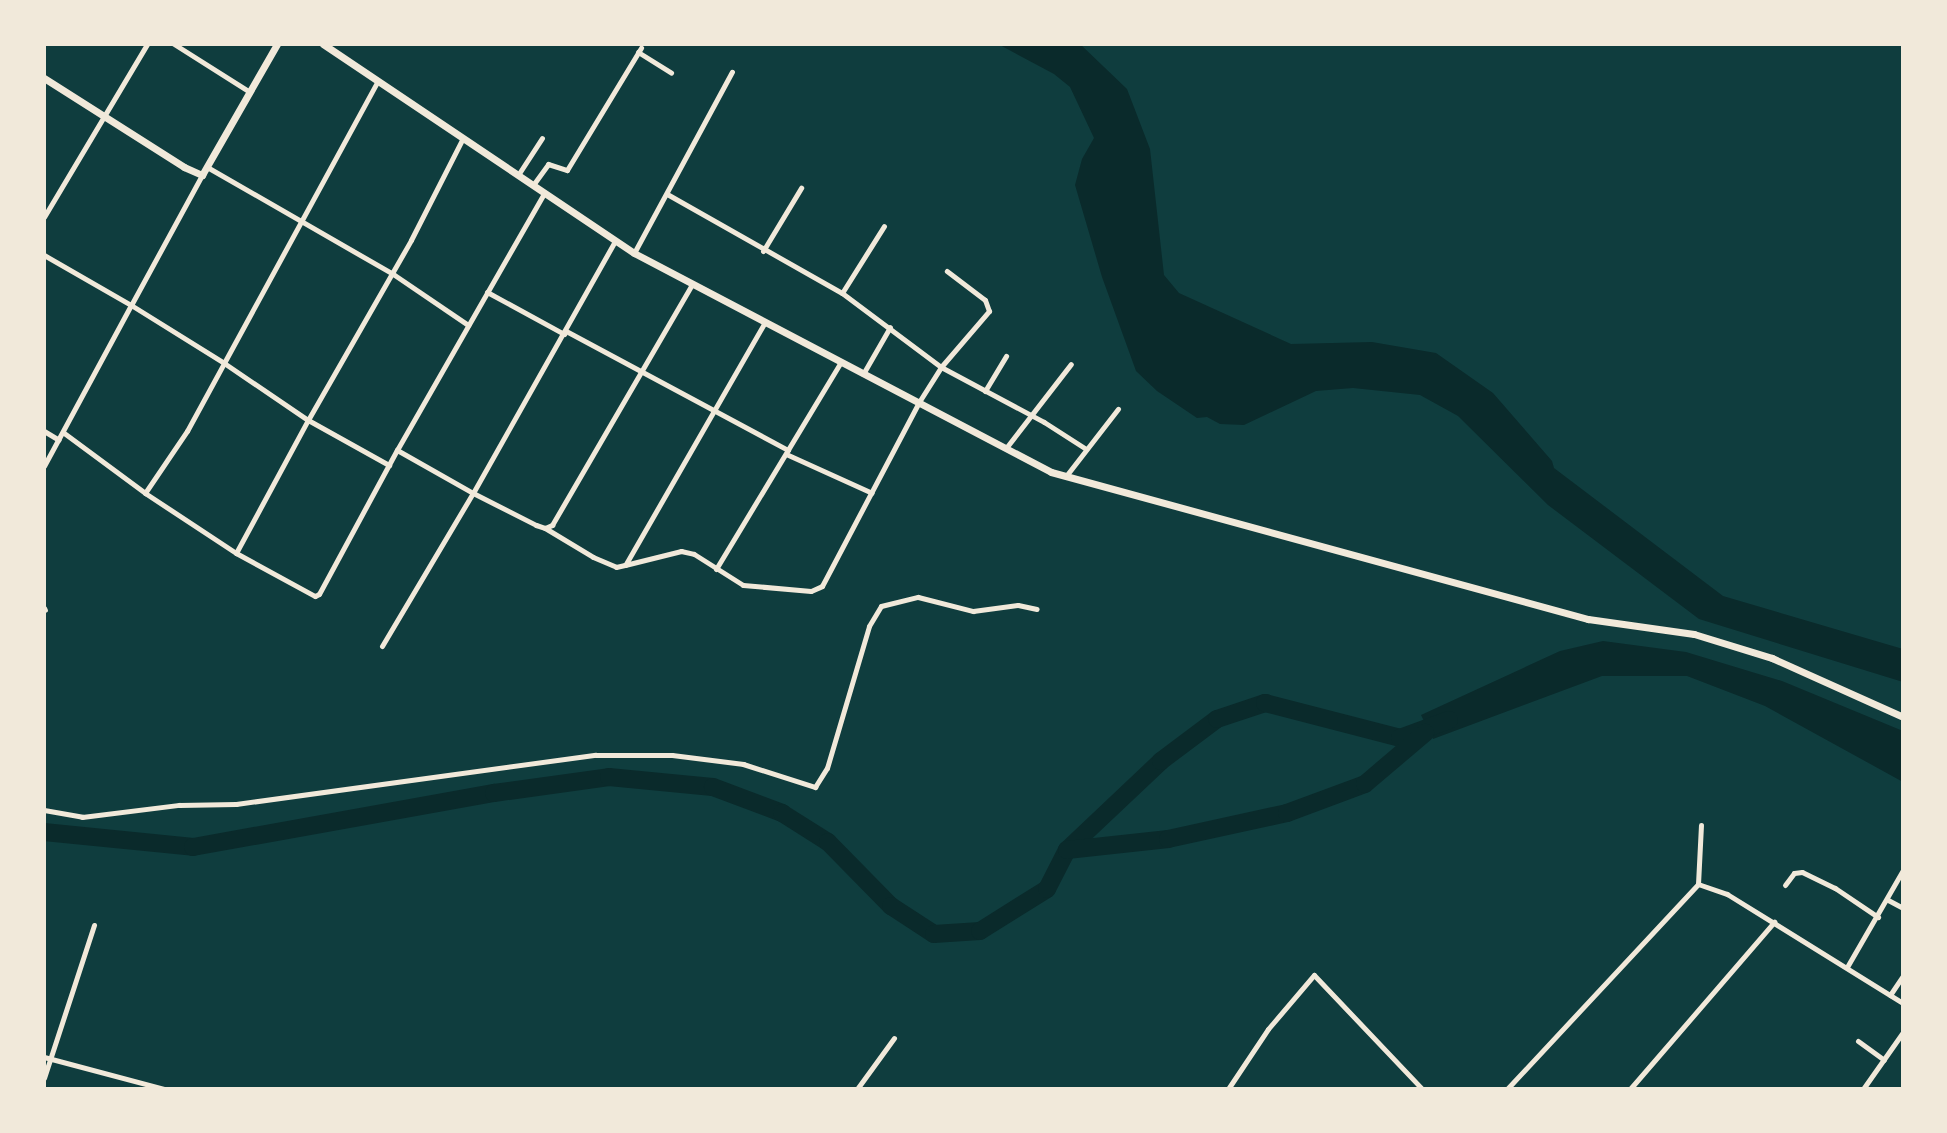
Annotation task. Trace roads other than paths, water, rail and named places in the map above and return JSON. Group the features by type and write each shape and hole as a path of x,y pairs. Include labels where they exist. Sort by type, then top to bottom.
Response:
{"main road":[{"path":"44,78 102,116 204,171 277,44"},
{"path":"323,44 634,253 1005,449 1065,476 1588,619 1694,634 1772,658 1903,717"}],"street":[{"path":"44,217 147,44"},
{"path":"174,44 250,92"},
{"path":"533,185 548,164 567,170 639,50 671,73"},
{"path":"634,253 732,72"},
{"path":"145,493 187,431 378,80"},
{"path":"236,553 308,420 393,274 463,138"},
{"path":"518,175 542,138"},
{"path":"44,466 204,171 300,220 393,274 468,325"},
{"path":"763,251 801,188"},
{"path":"64,433 145,493 236,553 317,596 544,193"},
{"path":"667,194 842,293 941,367 1086,449"},
{"path":"842,293 884,226"},
{"path":"382,646 473,493 615,241"},
{"path":"44,255 224,363 308,420 389,465"},
{"path":"397,450 616,567 681,551 694,554 743,585 817,590 919,402 941,367 989,311 985,300 947,271"},
{"path":"545,528 552,525 569,499 692,284"},
{"path":"487,292 787,452 872,493"},
{"path":"625,565 765,322"},
{"path":"863,374 890,327"},
{"path":"985,391 1006,356"},
{"path":"716,569 841,362"},
{"path":"1005,449 1071,364"},
{"path":"1065,476 1118,409"},
{"path":"44,431 59,440"},
{"path":"44,810 82,817 179,805 236,804 596,755 672,755 743,764 815,787 827,768 872,618 881,606 918,597 973,611 1018,605 1037,609"},
{"path":"1507,1089 1698,884 1701,825"},
{"path":"1847,967 1903,870"},
{"path":"1785,885 1794,873 1802,872 1835,888 1878,917"},
{"path":"1698,884 1713,886 1903,1003"},
{"path":"1888,900 1903,908"},
{"path":"1630,1089 1774,922"},
{"path":"44,1078 94,925"},
{"path":"1228,1089 1268,1029 1314,975 1422,1089"},
{"path":"1890,995 1903,976"},
{"path":"1863,1089 1903,1032"},
{"path":"857,1089 894,1038"},
{"path":"1858,1041 1884,1060"},
{"path":"44,1057 164,1089"}],"water":[{"path":"998,44 1080,44 1127,89 1150,149 1164,275 1179,293 1291,344 1372,342 1436,353 1493,393 1552,461 1554,468 1723,596 1903,649 1903,682 1699,619 1548,505 1458,416 1420,395 1353,388 1316,391 1244,425 1220,424 1207,417 1197,418 1157,391 1136,371 1102,277 1075,185 1082,159 1094,138 1070,87 1054,74"},
{"path":"1603,641 1686,652 1782,681 1903,731 1903,782 1765,706 1687,676 1602,676 1433,739 1421,715 1560,651"}],"waterway":[{"path":"44,832 193,847 494,793 609,777 713,787 782,813 828,842 891,906 934,934 980,931 1047,889 1067,850 1161,761 1217,719 1265,703 1400,738 1449,720"},
{"path":"1067,850 1168,839 1287,813 1365,784 1425,733"}]}
